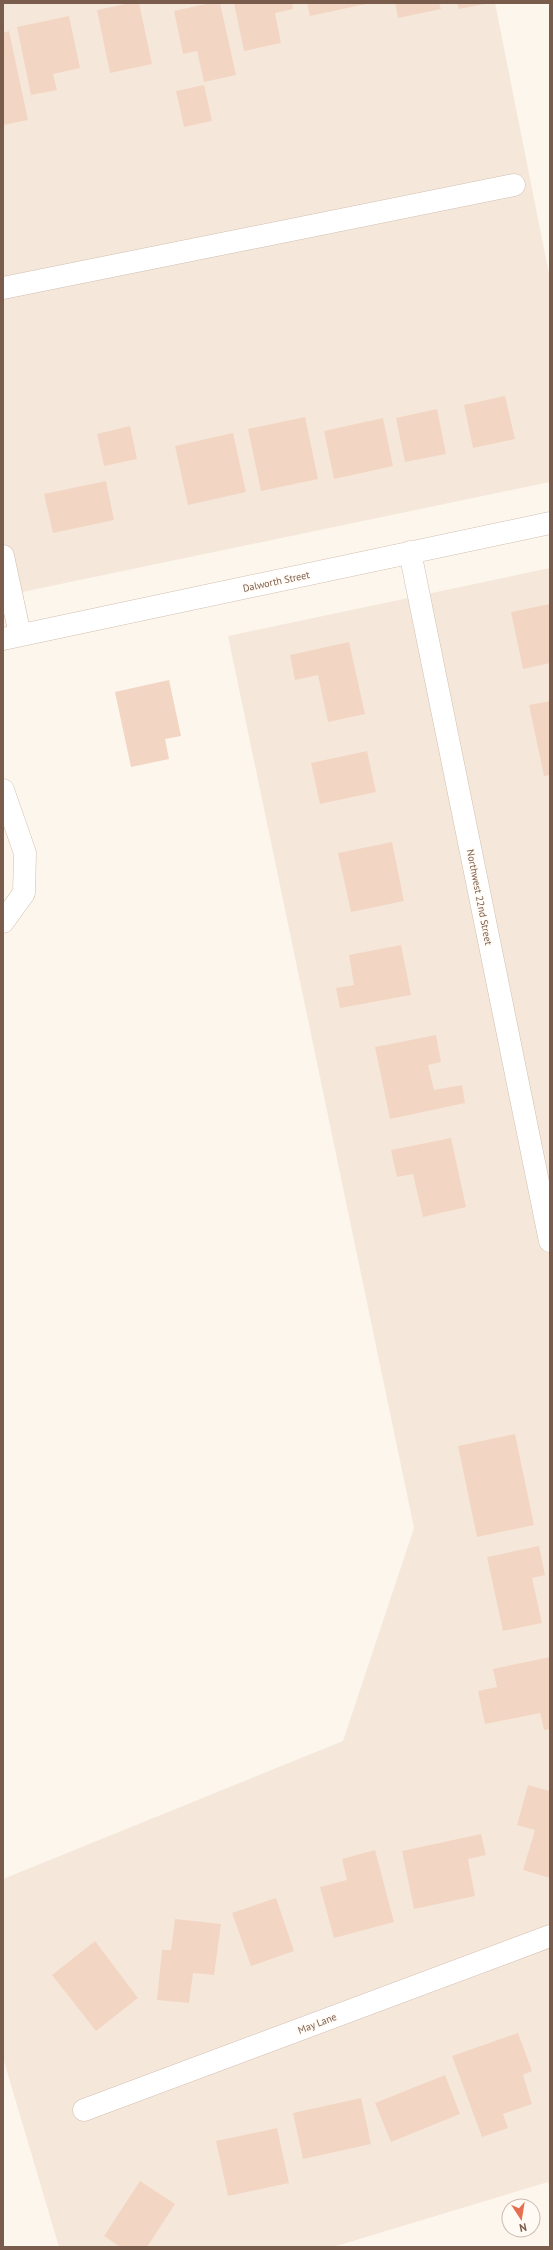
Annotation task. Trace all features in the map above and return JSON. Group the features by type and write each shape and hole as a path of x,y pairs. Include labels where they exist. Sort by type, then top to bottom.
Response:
{"street":[{"path":"3,288 514,185"},
{"name":"Dalworth Street","path":"12,637 550,523"},
{"name":"Northwest 22nd Street","path":"410,552 550,1241"},
{"path":"3,556 12,637"},
{"path":"3,790 25,853 24,893 3,922"},
{"name":"May Lane","path":"84,2110 550,1936"}],"shaded area":[{"path":"3,3 495,3 550,279 550,482 3,596"},
{"path":"550,568 550,2191 548,2182 333,2247 59,2247 3,2058 3,1879 343,1741 414,1528 228,636"}],"building":[{"path":"130,3 139,3 152,64 110,73 97,10"},
{"path":"210,3 220,3 236,75 204,82 197,51 183,54 174,11"},
{"path":"234,3 292,3 293,9 275,13 281,43 244,51"},
{"path":"307,3 366,3 366,4 310,16"},
{"path":"395,3 439,3 441,9 398,18"},
{"path":"457,3 485,3 485,4 459,9"},
{"path":"69,16 80,68 53,74 57,90 31,95 17,27"},
{"path":"9,31 28,120 3,125 3,33"},
{"path":"204,85 212,121 184,127 176,91"},
{"path":"505,396 515,439 473,448 464,405"},
{"path":"437,409 446,454 405,462 396,418"},
{"path":"305,417 318,479 261,491 248,429"},
{"path":"383,418 393,466 334,479 324,431"},
{"path":"130,426 137,459 104,466 97,434"},
{"path":"233,433 246,492 188,505 175,446"},
{"path":"106,481 114,520 53,533 44,494"},
{"path":"550,604 550,663 523,669 511,612"},
{"path":"349,642 365,714 328,722 318,675 295,680 290,655"},
{"path":"169,680 181,736 165,739 169,759 131,767 115,692"},
{"path":"550,701 550,775 544,776 529,705"},
{"path":"367,751 376,792 320,804 311,763"},
{"path":"392,842 404,901 351,912 338,853"},
{"path":"401,945 411,995 340,1008 336,988 354,985 349,955"},
{"path":"436,1035 441,1062 428,1065 434,1090 462,1085 465,1103 390,1119 375,1047"},
{"path":"451,1138 466,1207 423,1217 413,1174 397,1177 391,1150"},
{"path":"515,1434 534,1525 477,1537 458,1446"},
{"path":"539,1546 545,1575 532,1578 542,1623 503,1631 487,1557"},
{"path":"550,1657 550,1729 544,1730 540,1713 485,1724 478,1691 497,1687 493,1669"},
{"path":"528,1785 550,1791 550,1878 523,1870 535,1830 517,1825"},
{"path":"481,1834 486,1855 468,1859 475,1896 414,1909 402,1851"},
{"path":"375,1850 394,1922 334,1938 320,1887 347,1880 342,1859"},
{"path":"276,1898 294,1951 251,1966 232,1913"},
{"path":"175,1919 221,1924 214,1975 193,1973 189,2003 157,2000 162,1950 171,1950"},
{"path":"95,1941 138,1998 96,2031 52,1975"},
{"path":"518,2033 532,2071 523,2075 532,2104 503,2114 508,2128 482,2137 452,2056"},
{"path":"445,2075 460,2114 391,2142 375,2103"},
{"path":"361,2098 371,2144 303,2159 293,2113"},
{"path":"277,2128 289,2183 228,2196 216,2141"},
{"path":"140,2181 175,2204 147,2247 120,2247 104,2236"}]}
